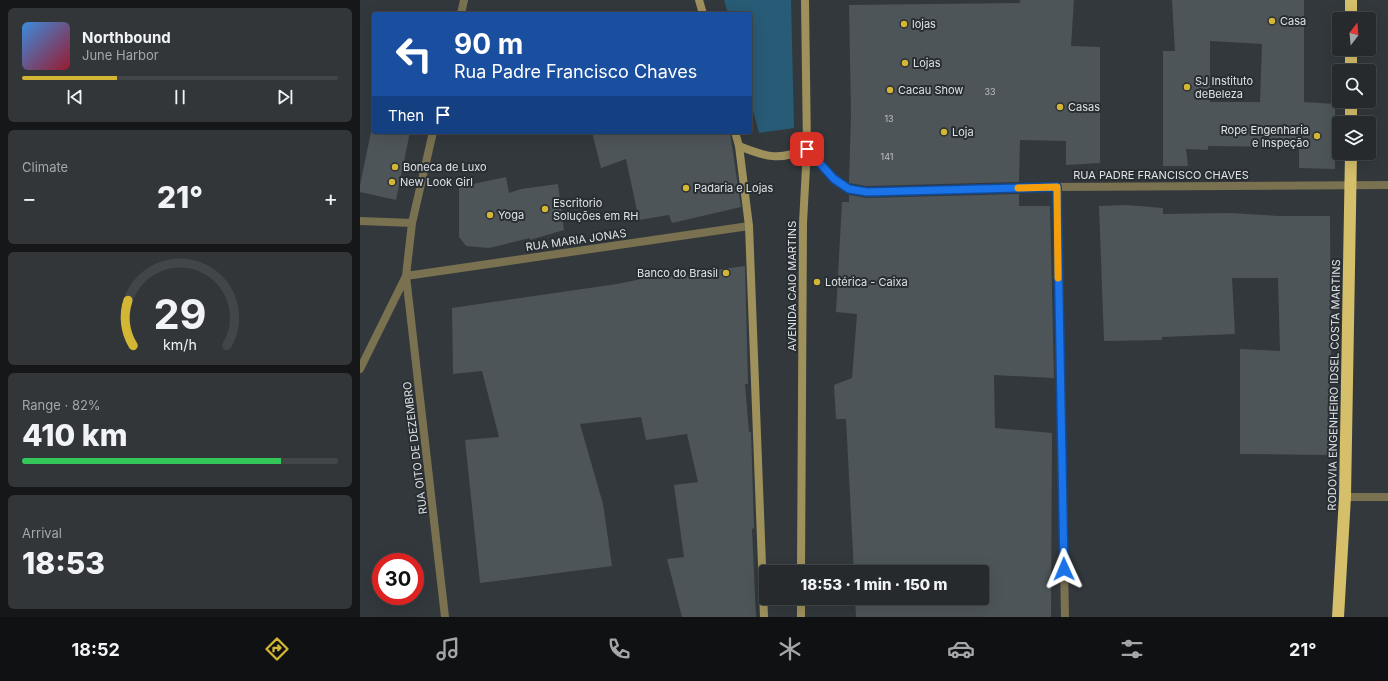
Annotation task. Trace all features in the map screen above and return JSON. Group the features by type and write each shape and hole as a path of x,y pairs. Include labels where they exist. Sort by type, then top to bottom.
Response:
{"highway":[{"path":"1351,0 1351,12"},
{"name":"RODOVIA ENGENHEIRO IDSEL COSTA MARTINS","path":"1338,617 1345,497 1350,160"}],"main road":[{"path":"699,0 702,12"},
{"name":"AVENIDA CAIO MARTINS","path":"801,565 803,223 807,149 806,0"},
{"path":"736,134 739,146 749,226 764,617"},
{"path":"739,146 756,154 775,157 792,156 807,149"},
{"path":"801,605 801,617"}],"street":[{"path":"461,12 464,0"},
{"path":"360,369 406,276 412,223 434,134"},
{"name":"RUA PADRE FRANCISCO CHAVES","path":"807,149 834,179 849,189 867,192 1057,187 1388,185"},
{"path":"1057,187 1064,617"},
{"path":"360,221 412,223"},
{"name":"RUA MARIA JONAS","path":"406,276 749,226"},
{"name":"RUA OITO DE DEZEMBRO","path":"406,276 445,617"},
{"path":"1345,497 1388,497"}],"shaded area":[{"path":"724,0 791,0 794,128 759,133 752,107 752,12 727,12"}],"building":[{"path":"1020,0 1074,0 1071,46 1100,47 1100,163 1066,165 1066,141 1020,140 1019,182 867,186 849,183 851,114 849,5 1020,3"},
{"path":"1172,0 1304,0 1304,102 1332,104 1332,108 1335,108 1335,116 1332,116 1332,160 1335,160 1335,169 1299,168 1299,147 1208,146 1208,150 1186,149 1188,166 1163,166 1163,51 1175,51","holes":["1210,41 1262,44 1260,102 1210,102"]},
{"path":"371,132 372,134 410,134 396,200 360,192 360,185"},
{"name":"Padaria e Lojas","path":"592,134 730,134 741,207 672,223 669,215 639,220 626,159 601,168"},
{"name":"Yoga","path":"506,177 509,193 521,189 558,184 564,230 530,240 530,238 489,248 466,246 459,237 459,187"},
{"path":"1019,194 1019,206 1050,206 1054,378 994,375 995,428 1052,433 1051,617 856,617 855,605 989,605 989,565 854,565 846,419 836,419 834,385 852,378 857,314 836,312 842,202 849,202 849,195 867,198"},
{"path":"1126,205 1163,208 1163,214 1230,213 1280,216 1330,216 1331,353 1328,407 1330,407 1329,455 1240,454 1240,349 1280,351 1278,278 1232,278 1235,334 1162,337 1162,340 1104,341 1099,206"},
{"path":"745,266 748,384 745,384 749,432 751,432 754,528 752,529 756,617 682,617 667,559 684,557 674,485 698,482 687,434 646,440 641,417 580,424 603,504 612,566 480,583 465,440 499,437 482,371 453,374 452,308 617,284 651,277 651,279"}],"slow traffic":[{"path":"1018,188 1057,187 1058,278"}],"place":[{"name":"Casa","path":"1272,21"},
{"name":"lojas","path":"904,24"},
{"name":"Lojas","path":"905,63"},
{"name":"SJ Instituto deBeleza","path":"1187,87"},
{"name":"Cacau Show","path":"890,90"},
{"name":"Casas","path":"1060,107"},
{"name":"Loja","path":"944,132"},
{"name":"Rope Engenharia e Inspeção","path":"1317,136"},
{"name":"Boneca de Luxo","path":"395,167"},
{"name":"New Look Girl","path":"392,182"},
{"name":"Padaria e Lojas","path":"686,188"},
{"name":"Escritorio Soluções em RH","path":"545,209"},
{"name":"Yoga","path":"490,215"},
{"name":"Banco do Brasil","path":"726,273"},
{"name":"Lotérica - Caixa","path":"817,282"}],"route":[{"path":"807,149 834,179 849,189 867,192 1057,187 1064,569"}]}
